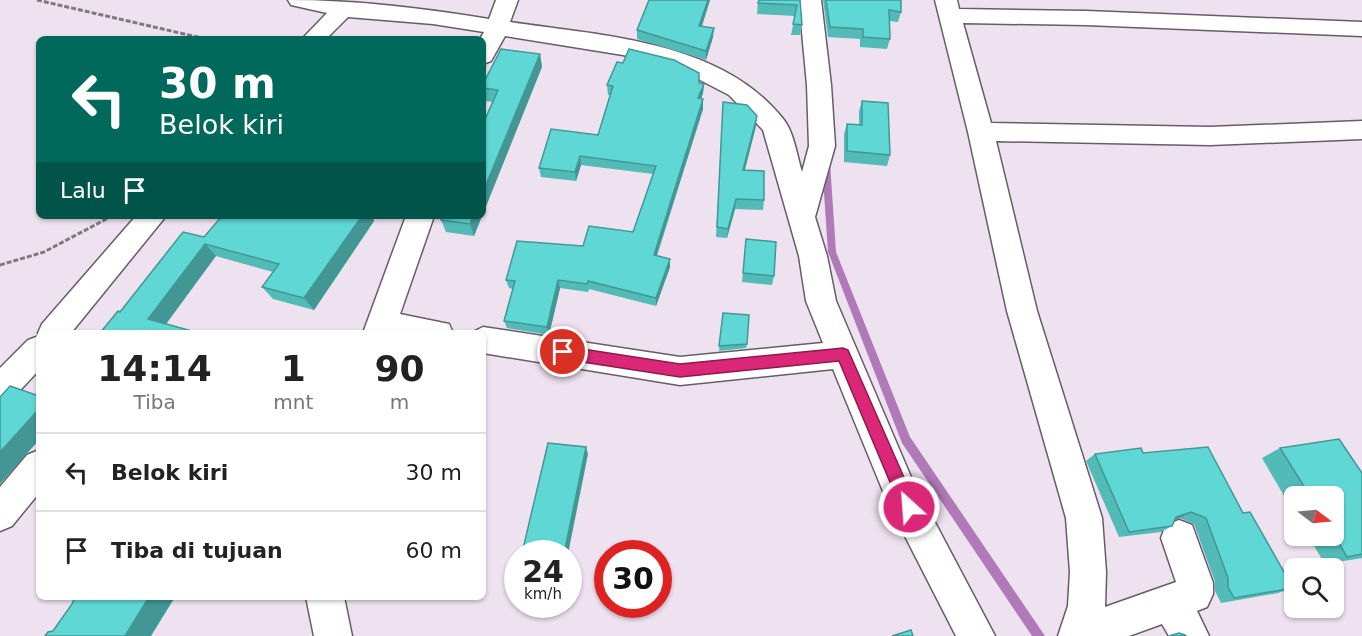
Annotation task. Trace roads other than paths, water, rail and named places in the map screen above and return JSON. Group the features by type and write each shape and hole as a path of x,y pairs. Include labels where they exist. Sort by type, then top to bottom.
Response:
{"street":[{"path":"299,0 343,10 433,16 623,47 682,61 738,89 775,126 813,256 821,301 899,489 976,636"},
{"path":"486,50 498,28 507,0"},
{"path":"802,216 822,146 819,85 810,0"},
{"path":"1077,636 1087,606 1088,572 1084,518 1022,311 981,132 948,8 1086,18 1362,28"},
{"path":"316,36 343,10"},
{"path":"418,36 433,16"},
{"path":"981,132 1210,136 1362,130"},
{"path":"61,330 151,219"},
{"path":"379,329 419,219"},
{"path":"486,340 680,371 843,354"},
{"path":"0,390 36,351"},
{"path":"0,514 36,470"},
{"path":"1077,636 1194,594 1195,583 1179,538"},
{"path":"326,600 333,636"},
{"path":"1170,602 1190,636"}],"waterway":[{"path":"826,163 832,252 906,440 1039,636"}]}
